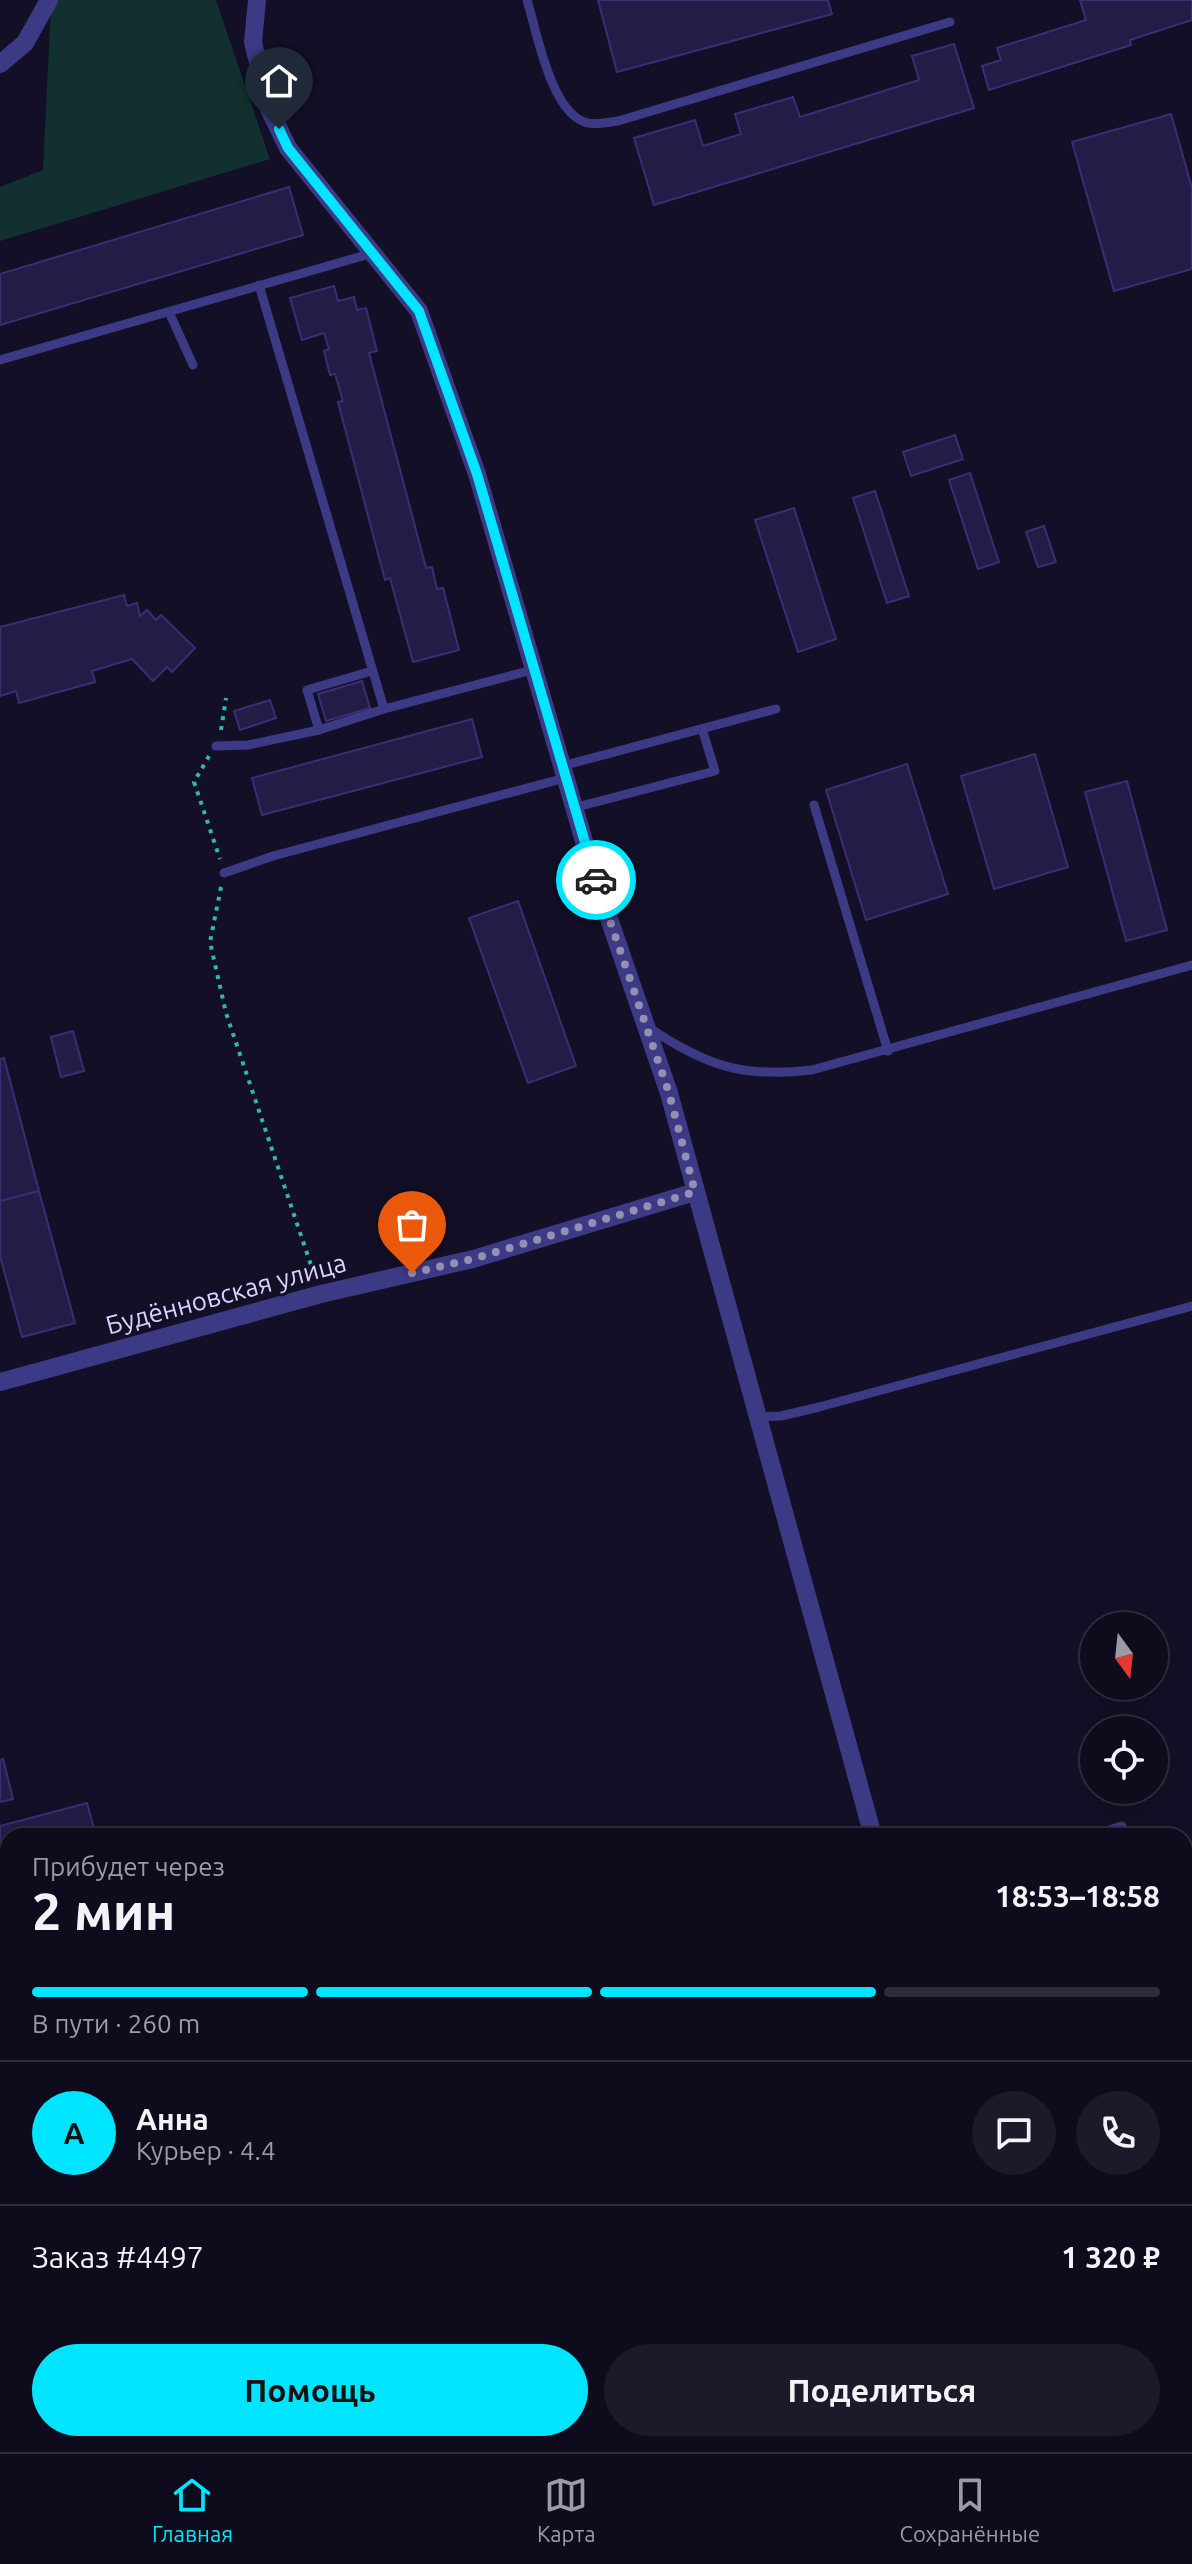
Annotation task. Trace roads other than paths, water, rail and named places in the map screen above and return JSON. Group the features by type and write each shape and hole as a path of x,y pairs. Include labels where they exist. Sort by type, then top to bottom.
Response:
{"street":[{"path":"0,64 25,43 49,0"},
{"path":"257,0 253,42 269,109 288,148 419,311 477,474 573,808 669,1093 871,1828"},
{"name":"Будённовская улица","path":"0,1382 321,1294 473,1259 695,1192"}],"lane":[{"path":"527,0 555,92 570,114 589,124 618,121 950,22"},
{"path":"0,360 373,253"},
{"path":"259,285 384,709"},
{"path":"169,312 193,365"},
{"path":"216,746 248,745 319,730 384,709 532,670"},
{"path":"319,730 307,690 372,671"},
{"path":"224,873 776,709"},
{"path":"573,808 715,771 702,729"},
{"path":"814,805 888,1051"},
{"path":"645,1025 703,1061 773,1075 812,1070 888,1051 1192,965"},
{"path":"757,1417 781,1416 819,1407 1192,1306"},
{"path":"1116,1828 1122,1826"}]}
